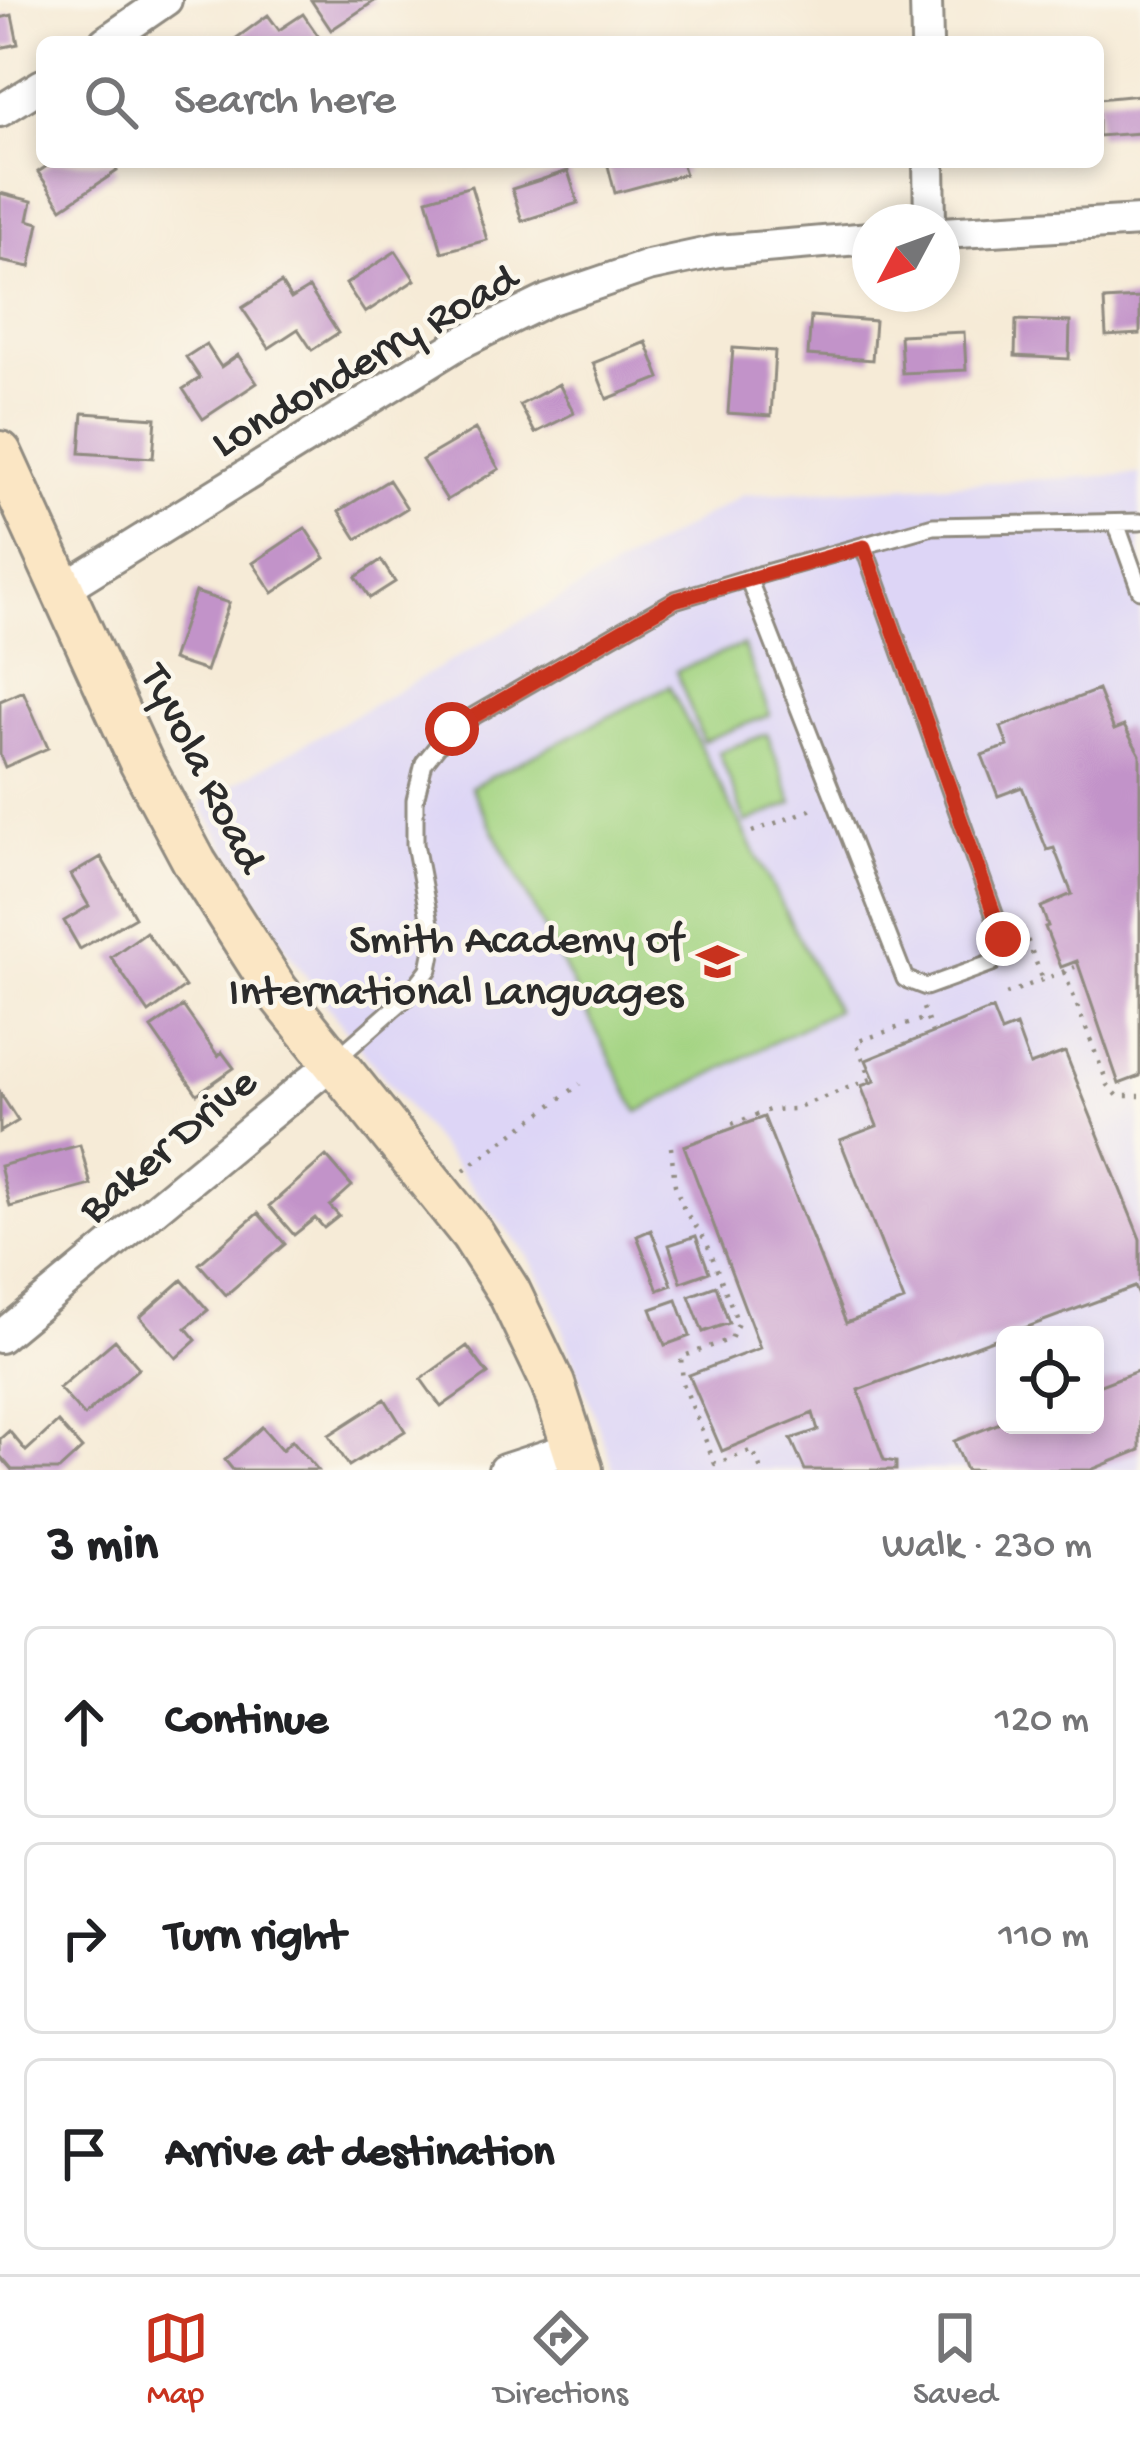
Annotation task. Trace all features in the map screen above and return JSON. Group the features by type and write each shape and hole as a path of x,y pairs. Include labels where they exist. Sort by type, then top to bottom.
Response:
{"main road":[{"name":"Tyvola Road","path":"0,453 175,827 229,920 332,1063 462,1221 509,1292 553,1384 577,1459"}],"street":[{"path":"114,36 166,0"},
{"path":"926,0 927,36"},
{"path":"0,111 36,89"},
{"path":"929,168 930,204"},
{"path":"960,232 1140,221"},
{"name":"Londonderry Road","path":"63,589 460,343 548,300 648,266 718,251 852,240"},
{"name":"Baker Drive","path":"6,1321 332,1063"},
{"path":"504,1470 577,1459"}],"lane":[{"path":"332,1063 409,995 429,969 434,944 416,844 415,800 424,763 452,729 675,600 748,578 933,526 1140,522"},
{"path":"1116,523 1140,590"},
{"path":"748,578 905,979 926,987 992,964 1003,939 864,547"}],"path":[{"path":"752,832 814,808"},
{"path":"1006,994 1075,967"},
{"path":"1064,972 1108,1085 1118,1096 1140,1096"},
{"path":"922,1008 932,1033"},
{"path":"732,1124 769,1110 793,1109 871,1079 856,1042 926,1018"},
{"path":"461,1172 580,1084"},
{"path":"670,1147 684,1210 706,1241 738,1323 731,1339 681,1357 681,1374 715,1464 753,1450 761,1470"}],"shaded area":[{"name":"Smith Academy of International Languages","path":"1140,474 1140,1470 614,1470 552,1299 528,1256 337,1019 285,947 200,803 743,495"}],"green space":[{"path":"743,645 770,715 703,741 676,671"},
{"path":"669,686 836,1010 638,1112 471,787"},
{"path":"767,734 793,803 746,823 719,752"}],"building":[{"path":"311,0 376,0 331,30"},
{"path":"303,14 318,36 239,36 268,15 279,30"},
{"path":"12,15 18,44 0,48 0,18"},
{"path":"1140,95 1140,133 1104,136 1104,98"},
{"path":"44,168 117,171 62,208 38,172"},
{"path":"609,168 683,168 685,174 615,193"},
{"path":"568,171 578,203 522,221 512,189"},
{"path":"471,186 487,240 442,252 427,199"},
{"path":"0,193 32,201 28,220 39,223 30,267 0,261"},
{"path":"396,251 415,280 365,313 346,284"},
{"path":"281,283 291,299 309,288 338,333 312,350 298,329 269,348 242,308"},
{"path":"1140,298 1140,334 1106,336 1104,300"},
{"path":"811,316 875,321 872,360 808,355"},
{"path":"1016,320 1070,322 1069,359 1015,356"},
{"path":"964,332 966,370 902,373 900,335"},
{"path":"646,342 660,378 607,399 593,363"},
{"path":"206,344 221,367 238,355 257,383 203,419 183,389 200,378 186,357"},
{"path":"733,348 775,351 771,416 728,413"},
{"path":"559,384 574,413 535,433 520,405"},
{"path":"83,413 156,418 153,458 80,453"},
{"path":"475,429 499,469 447,500 422,460"},
{"path":"389,480 407,508 357,539 339,511"},
{"path":"305,528 325,558 273,593 253,563"},
{"path":"381,560 395,582 370,598 356,577"},
{"path":"195,592 229,603 206,671 172,660"},
{"path":"1098,690 1114,730 1124,726 1140,755 1140,1076 1119,1084 1077,961 1061,967 1045,927 1041,907 1072,894 1054,848 1047,850 1022,787 998,796 982,755 1008,746 1001,727"},
{"path":"23,691 48,748 5,767 0,755 0,701"},
{"path":"101,857 135,917 80,949 64,921 89,906 71,875"},
{"path":"146,932 185,987 149,1013 111,957"},
{"path":"183,1006 218,1056 222,1052 234,1068 197,1094 151,1028"},
{"path":"992,1009 1001,1032 1016,1026 1030,1065 1065,1052 1140,1239 1140,1298 1135,1287 1030,1326 996,1326 996,1339 858,1390 884,1460 896,1462 896,1470 805,1470 791,1439 818,1430 813,1413 722,1451 689,1375 760,1348 684,1146 764,1117 846,1323 904,1301 840,1140 877,1126 861,1086 875,1081 866,1060"},
{"path":"0,1093 18,1121 0,1132"},
{"path":"80,1145 91,1185 10,1207 0,1166"},
{"path":"326,1156 352,1186 330,1206 339,1216 324,1228 315,1218 294,1235 269,1206"},
{"path":"258,1213 285,1244 226,1295 199,1264"},
{"path":"651,1230 672,1285 658,1290 637,1236"},
{"path":"696,1236 709,1272 681,1282 669,1245"},
{"path":"182,1280 208,1310 186,1328 196,1340 176,1358 140,1317"},
{"path":"716,1286 729,1323 703,1332 689,1296"},
{"path":"677,1300 690,1336 665,1345 651,1309"},
{"path":"115,1340 139,1368 84,1416 59,1388"},
{"path":"467,1346 488,1374 441,1407 421,1379"},
{"path":"1140,1370 1140,1450 1091,1470 966,1470 954,1441 996,1425 996,1434 1104,1434 1104,1384"},
{"path":"385,1399 405,1431 349,1466 329,1435"},
{"path":"58,1422 82,1449 59,1470 12,1470 0,1456 0,1439 9,1431 26,1451"},
{"path":"262,1427 282,1450 292,1440 318,1470 233,1470 225,1460"}],"place":[{"name":"Smith Academy of International Languages","path":"717,961"}],"route":[{"path":"452,729 675,600 864,547 1003,939"}]}
